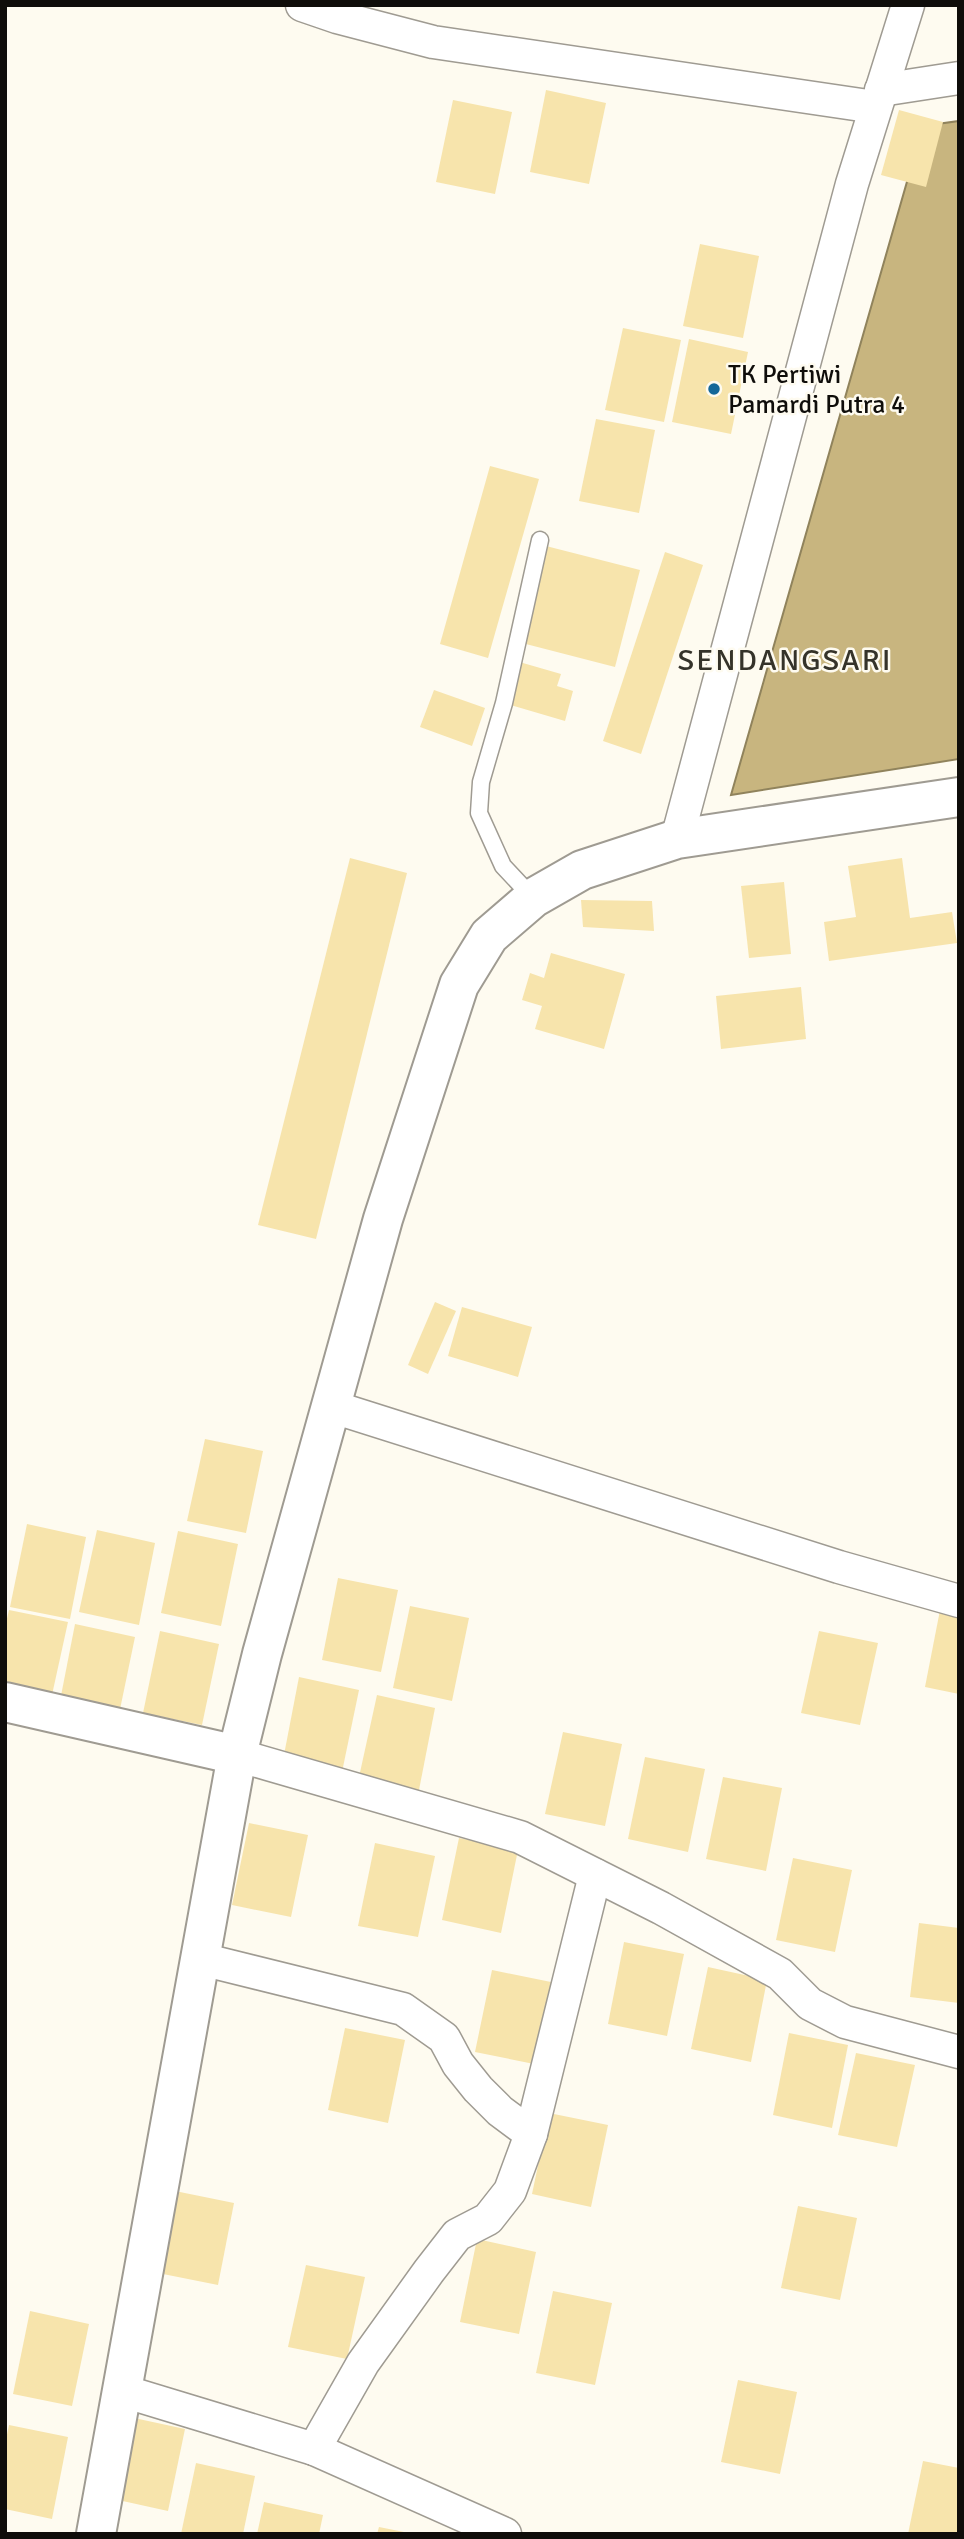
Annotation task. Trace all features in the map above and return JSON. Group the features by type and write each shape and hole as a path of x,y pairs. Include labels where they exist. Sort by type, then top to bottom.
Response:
{"street":[{"path":"302,5 433,42 878,98 959,78"},
{"path":"677,839 830,263 908,5"},
{"path":"96,2534 237,1755 262,1654 383,1219 459,985 489,936 533,898 582,870 677,839 959,797"},
{"path":"330,1406 826,1563 959,1601"},
{"path":"5,1702 237,1755 520,1837 661,1908 780,1974 810,2004 845,2022 959,2052"},
{"path":"314,2449 363,2363 429,2271 457,2235 488,2220 510,2190 531,2134 595,1875"},
{"path":"201,1959 403,2009 444,2038 458,2064 478,2089 500,2111 531,2134"},
{"path":"122,2391 314,2449 505,2534"}],"lane":[{"path":"533,898 503,866 479,813 481,782 504,703 540,540"}],"shaded area":[{"path":"959,121 959,759 731,795 923,126"}],"building":[{"path":"546,90 606,103 589,184 530,172"},
{"path":"453,100 512,112 495,194 436,182"},
{"path":"899,110 943,122 926,187 881,175"},
{"path":"700,244 759,256 743,338 683,326"},
{"path":"623,328 681,340 664,422 605,410"},
{"path":"689,339 748,352 731,434 672,422"},
{"path":"596,419 655,430 639,513 579,501"},
{"path":"490,466 539,479 488,658 440,644"},
{"path":"546,546 640,570 615,667 522,643"},
{"path":"665,552 703,565 641,754 603,741"},
{"path":"516,661 561,674 557,686 573,691 565,721 504,703"},
{"path":"434,690 485,708 472,746 420,727"},
{"path":"350,858 407,873 316,1239 258,1225"},
{"path":"902,858 910,918 952,912 957,943 829,961 824,922 856,917 848,866"},
{"path":"784,882 791,954 749,958 741,886"},
{"path":"581,900 652,901 654,931 583,927"},
{"path":"551,953 625,974 604,1049 535,1029 542,1006 522,1000 530,973 544,978"},
{"path":"801,987 806,1039 721,1049 716,996"},
{"path":"435,1302 456,1311 428,1374 408,1365"},
{"path":"462,1307 532,1327 518,1377 448,1356"},
{"path":"205,1439 263,1451 246,1533 187,1521"},
{"path":"27,1524 86,1537 70,1619 10,1607"},
{"path":"97,1530 155,1543 139,1625 79,1612"},
{"path":"178,1531 238,1544 221,1626 161,1613"},
{"path":"338,1578 398,1590 381,1672 322,1660"},
{"path":"941,1605 959,1609 959,1694 925,1687"},
{"path":"410,1606 469,1618 452,1701 393,1688"},
{"path":"9,1610 68,1622 50,1704 5,1695 5,1627"},
{"path":"75,1624 135,1637 118,1719 59,1706"},
{"path":"160,1631 219,1644 202,1725 143,1713"},
{"path":"819,1631 878,1643 860,1725 801,1713"},
{"path":"299,1677 359,1690 342,1772 283,1760"},
{"path":"377,1695 435,1708 419,1790 359,1777"},
{"path":"563,1732 622,1744 605,1826 545,1814"},
{"path":"645,1757 705,1769 688,1852 628,1839"},
{"path":"723,1777 782,1788 766,1871 706,1859"},
{"path":"249,1823 308,1835 291,1917 232,1905"},
{"path":"459,1838 518,1850 501,1933 442,1920"},
{"path":"375,1843 435,1856 418,1937 358,1926"},
{"path":"793,1858 852,1870 835,1952 776,1940"},
{"path":"919,1923 959,1928 959,2003 910,1997"},
{"path":"624,1942 684,1954 667,2036 608,2024"},
{"path":"708,1967 767,1980 751,2062 691,2049"},
{"path":"492,1970 551,1982 534,2064 475,2052"},
{"path":"345,2028 405,2040 388,2123 328,2110"},
{"path":"789,2033 848,2045 832,2128 773,2115"},
{"path":"856,2053 915,2065 897,2147 838,2135"},
{"path":"549,2113 608,2125 591,2207 532,2194"},
{"path":"175,2191 234,2203 218,2285 158,2273"},
{"path":"798,2206 857,2218 840,2300 781,2288"},
{"path":"477,2239 536,2252 519,2334 460,2322"},
{"path":"306,2265 365,2277 347,2359 288,2347"},
{"path":"553,2291 612,2303 595,2385 536,2373"},
{"path":"30,2311 89,2324 72,2406 13,2394"},
{"path":"738,2380 797,2392 780,2474 721,2462"},
{"path":"125,2416 185,2429 168,2511 109,2498"},
{"path":"9,2425 68,2437 52,2519 5,2509 5,2444"},
{"path":"923,2461 959,2468 959,2534 908,2534"},
{"path":"196,2463 255,2476 243,2534 181,2534"},
{"path":"264,2502 323,2515 319,2534 257,2534"},
{"path":"379,2527 409,2533 409,2534 377,2534"}],"place":[{"name":"TK Pertiwi Pamardi Putra 4","path":"714,389"}],"district":[{"name":"SENDANGSARI","path":"785,660"}]}
